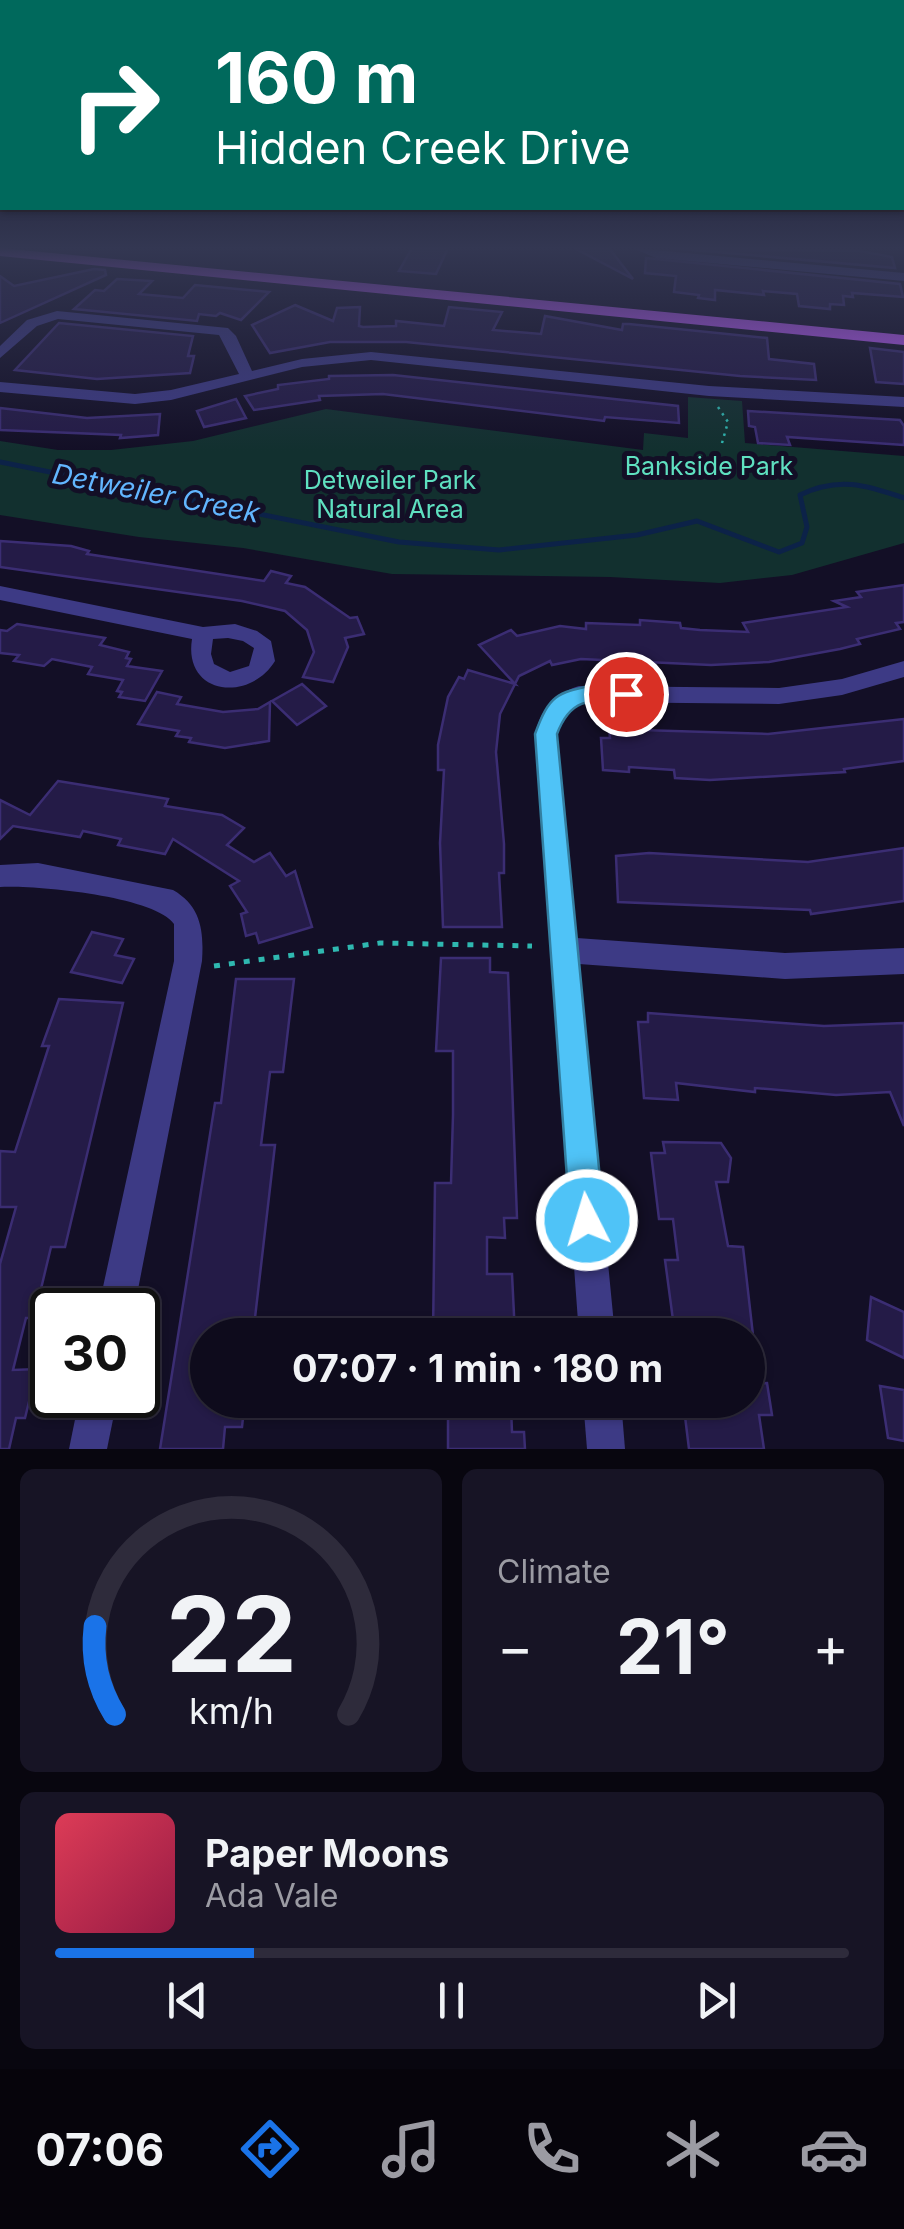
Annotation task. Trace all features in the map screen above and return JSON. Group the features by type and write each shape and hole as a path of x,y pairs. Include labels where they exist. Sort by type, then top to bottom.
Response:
{"main road":[{"path":"685,316 904,336"},
{"path":"699,316 904,336"}],"street":[{"path":"0,354 36,320 59,316"},
{"path":"82,316 222,331 230,336 247,376"},
{"path":"0,388 135,398 171,395 302,363 370,356 709,390 904,402"},
{"path":"0,593 203,634"},
{"path":"596,1318 546,734 555,709 566,700 598,692 682,697 778,696 842,686 904,669"},
{"path":"0,876 38,874 164,898 182,907 191,925 188,961 121,1288"},
{"path":"565,950 785,966 904,960"},
{"path":"88,1449 94,1418"},
{"path":"603,1418 606,1449"}],"path":[{"path":"709,390 728,422 722,443"},
{"path":"214,966 380,944 532,946"}],"green space":[{"name":"Detweiler Park Natural Area","path":"688,397 742,401 745,443 904,456 904,543 792,575 720,583 392,574 243,548 139,537 0,515 0,441 58,450 111,450 193,441 326,409 643,450 644,433 688,438"}],"building":[{"path":"142,316 199,316 197,321"},
{"path":"272,316 320,316 333,321 335,316 360,316 359,326 363,327 396,326 396,321 444,326 447,316 500,316 493,330 541,334 545,316 622,330 623,324 629,324 767,338 769,359 814,364 816,380 740,376 406,342 330,342 270,353 252,325"},
{"path":"59,323 193,336 188,356 194,356 190,373 97,379 15,370"},
{"path":"870,348 904,352 904,384 876,382"},
{"path":"393,375 678,406 679,423 605,417 604,421 383,394 319,396 320,400 254,410 245,396 278,389 278,385 329,376"},
{"path":"236,399 246,418 204,427 197,411"},
{"path":"0,408 87,418 160,414 158,435 120,438 121,435 0,430"},
{"path":"748,411 900,420 904,426 904,445 787,437 790,445 758,443 755,427 749,426"},
{"path":"0,541 71,546 89,551 87,554 264,581 271,571 291,576 286,583 305,587 350,618 357,617 364,634 345,638 348,647 333,682 303,677 314,652 307,630 285,611 242,601 0,567"},
{"path":"904,585 904,622 896,623 900,629 857,639 860,644 769,662 711,665 581,659 552,665 550,661 519,676 515,684 479,645 511,630 517,636 560,626 586,629 586,623 640,625 640,620 680,623 681,628 748,632 743,623 847,607 834,601 861,597 857,592"},
{"path":"17,624 105,638 100,645 129,652 127,666 162,671 145,701 119,697 122,692 117,691 123,680 88,674 92,667 52,659 44,666 14,661 19,655 0,653 0,630 7,631"},
{"path":"468,670 515,684 500,714 496,752 504,844 504,873 499,873 502,927 443,927 440,843 444,770 438,770 438,745 448,697 459,677 464,679"},
{"path":"302,684 326,706 297,725 272,701"},
{"path":"157,692 181,697 177,704 223,712 258,709 270,702 269,741 225,748 189,742 191,738 176,736 179,731 138,724"},
{"path":"904,719 904,761 844,769 845,772 710,780 675,778 674,770 603,770 601,738 610,738 609,729 768,734"},
{"path":"58,781 168,799 165,806 222,815 244,828 227,845 254,862 270,853 286,876 295,871 312,927 259,943 256,933 246,936 241,914 247,912 230,886 239,881 173,839 165,854 118,845 121,839 83,831 80,837 13,826 0,839 0,800 30,815"},
{"path":"904,848 904,901 811,914 810,910 618,902 616,856 649,853 808,862"},
{"path":"92,932 123,939 115,955 134,959 122,983 71,972"},
{"path":"441,958 490,958 490,972 508,973 517,1218 504,1218 505,1238 487,1237 487,1274 512,1274 514,1318 433,1318 435,1183 451,1183 453,1115 453,1051 436,1051"},
{"path":"236,979 294,979 283,1072 270,1072 261,1145 275,1145 255,1318 190,1318 190,1418 243,1418 242,1427 225,1427 223,1449 160,1449 215,1103 221,1103"},
{"path":"59,999 123,1003 65,1247 51,1247 41,1288 30,1288 30,1318 26,1318 13,1370 30,1369 25,1418 16,1418 9,1449 0,1449 0,1264 16,1207 0,1207 0,1151 15,1152 49,1046 42,1046"},
{"path":"648,1013 824,1026 904,1023 904,1126 890,1092 836,1095 755,1088 755,1092 676,1083 678,1100 644,1098 638,1022 648,1022"},
{"path":"663,1142 721,1143 731,1158 728,1182 716,1182 728,1246 743,1247 751,1318 673,1318 665,1260 678,1260 673,1219 659,1219 651,1153 665,1153"},
{"path":"871,1297 904,1312 904,1358 867,1340"},
{"path":"767,1383 772,1415 765,1415"},
{"path":"880,1386 904,1390 904,1441 888,1438"},
{"path":"448,1418 511,1418 512,1432 524,1432 525,1449 448,1449"},
{"path":"685,1418 759,1418 764,1449 689,1449"}],"waterway":[{"name":"Detweiler Creek","path":"0,462 399,542 499,550 637,535 697,521 779,552 802,543 807,527 800,495 827,486 852,484 904,498"}],"route":[{"path":"587,1220 546,734 555,709 566,700 598,692 626,694"}],"park label":[{"name":"Bankside Park","path":"709,466"}]}
